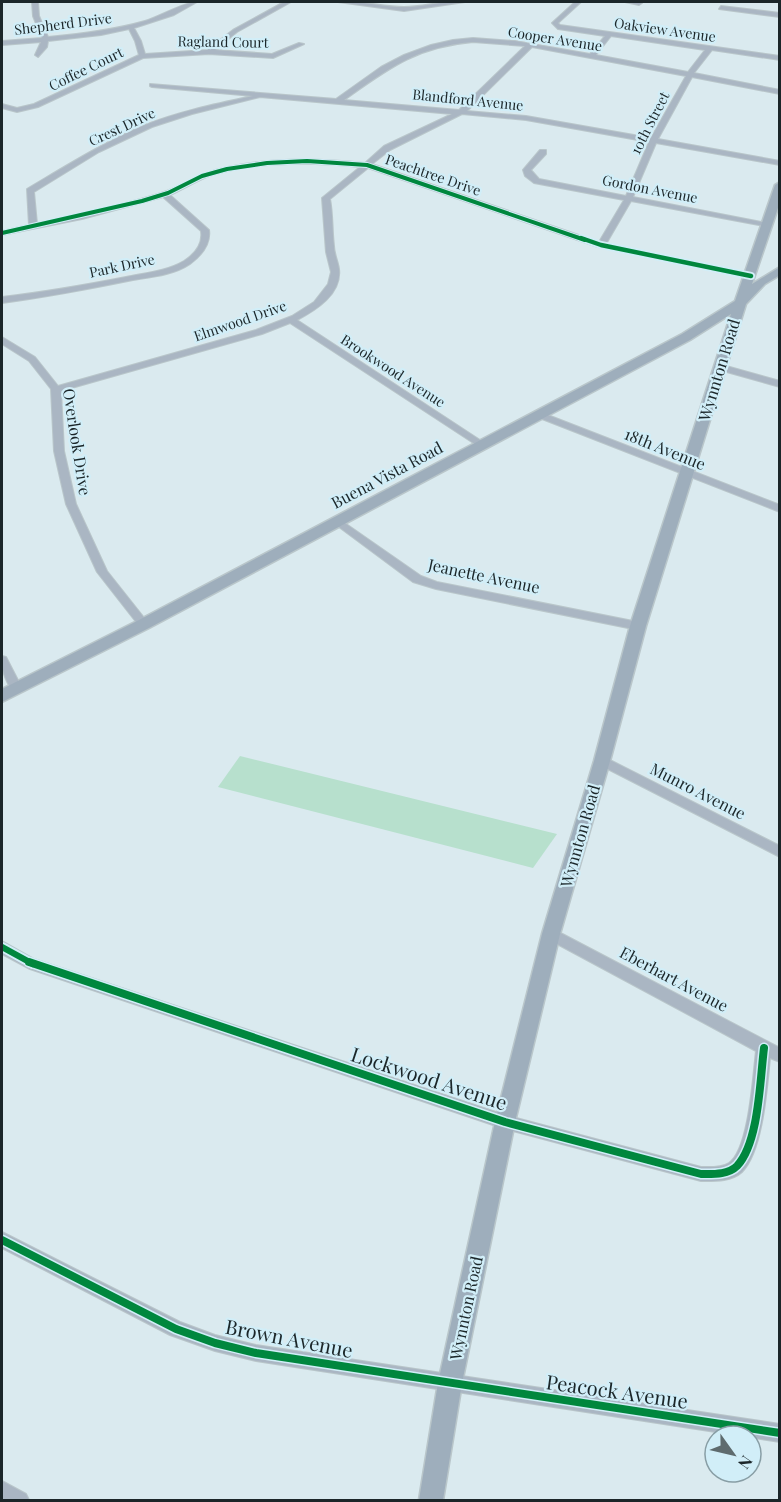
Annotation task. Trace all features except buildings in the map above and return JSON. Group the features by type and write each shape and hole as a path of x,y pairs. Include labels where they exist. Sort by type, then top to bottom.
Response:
{"main road":[{"name":"Wynnton Road","path":"431,1500 450,1383 505,1122 551,934 602,761 638,626 719,367 751,276 771,263 766,225 780,184"},
{"name":"Buena Vista Road","path":"2,696 339,522 480,444 540,415 686,337 740,303 761,282 771,263"}],"street":[{"path":"35,2 33,8 46,39 46,46 38,55"},
{"name":"Shepherd Drive","path":"2,43 131,28 158,19 194,2"},
{"path":"210,52 235,31 288,2"},
{"path":"341,2 404,9 462,2"},
{"name":"Oakview Avenue","path":"578,2 555,23 558,27 780,58"},
{"path":"628,2 639,3"},
{"path":"721,8 780,15"},
{"name":"Coffee Court","path":"2,106 12,109 36,106 142,56 131,28"},
{"path":"592,56 610,34"},
{"name":"Cooper Avenue","path":"339,100 382,68 433,46 480,39 530,45 780,92"},
{"name":"Ragland Court","path":"142,56 210,52 273,56 301,44"},
{"name":"Elmwood Drive","path":"56,389 188,353 291,320 314,307 328,291 335,272 330,249 330,218 326,198 387,148 463,111 530,45"},
{"name":"10th Street","path":"601,245 628,199 654,139 690,74 710,48"},
{"name":"Blandford Avenue","path":"152,85 463,111 562,123 780,163"},
{"name":"Crest Drive","path":"33,227 30,191 73,164 117,140 166,120 267,95"},
{"name":"Gordon Avenue","path":"543,152 527,170 530,176 537,181 766,225"},
{"name":"Peachtree Drive","path":"2,233 164,194 206,175 260,164 306,160 367,165 601,245 751,276"},
{"name":"Park Drive","path":"2,301 151,275 187,262 202,248 206,239 205,230 164,194"},
{"name":"Brookwood Avenue","path":"291,320 480,444"},
{"name":"Overlook Drive","path":"2,340 32,359 56,389 59,451 71,504 102,572 144,624"},
{"path":"719,367 780,384"},
{"name":"18th Avenue","path":"540,415 780,509"},
{"name":"Jeanette Avenue","path":"339,522 417,579 436,585 638,626"},
{"path":"2,660 16,688"},
{"name":"Munro Avenue","path":"602,761 780,852"},
{"name":"Eberhart Avenue","path":"551,934 780,1056"},
{"name":"Lockwood Avenue","path":"2,947 30,963 505,1122 701,1174 722,1174 737,1166 748,1149 764,1048"},
{"name":"Brown Avenue","path":"2,1240 176,1329 215,1343 256,1353 450,1383"},
{"name":"Peacock Avenue","path":"450,1383 780,1432"},
{"path":"2,1490 20,1500"}],"green space":[{"path":"240,756 557,834 533,868 218,787"}],"cycle path":[{"path":"2,233 142,201 168,193 202,176 227,169 267,163 327,162 367,165 601,245 751,276"},
{"path":"2,947 30,963 505,1122 701,1174 729,1171 737,1166 743,1157 753,1128 764,1048"},
{"path":"2,1240 176,1329 215,1343 256,1353 780,1433"}]}
